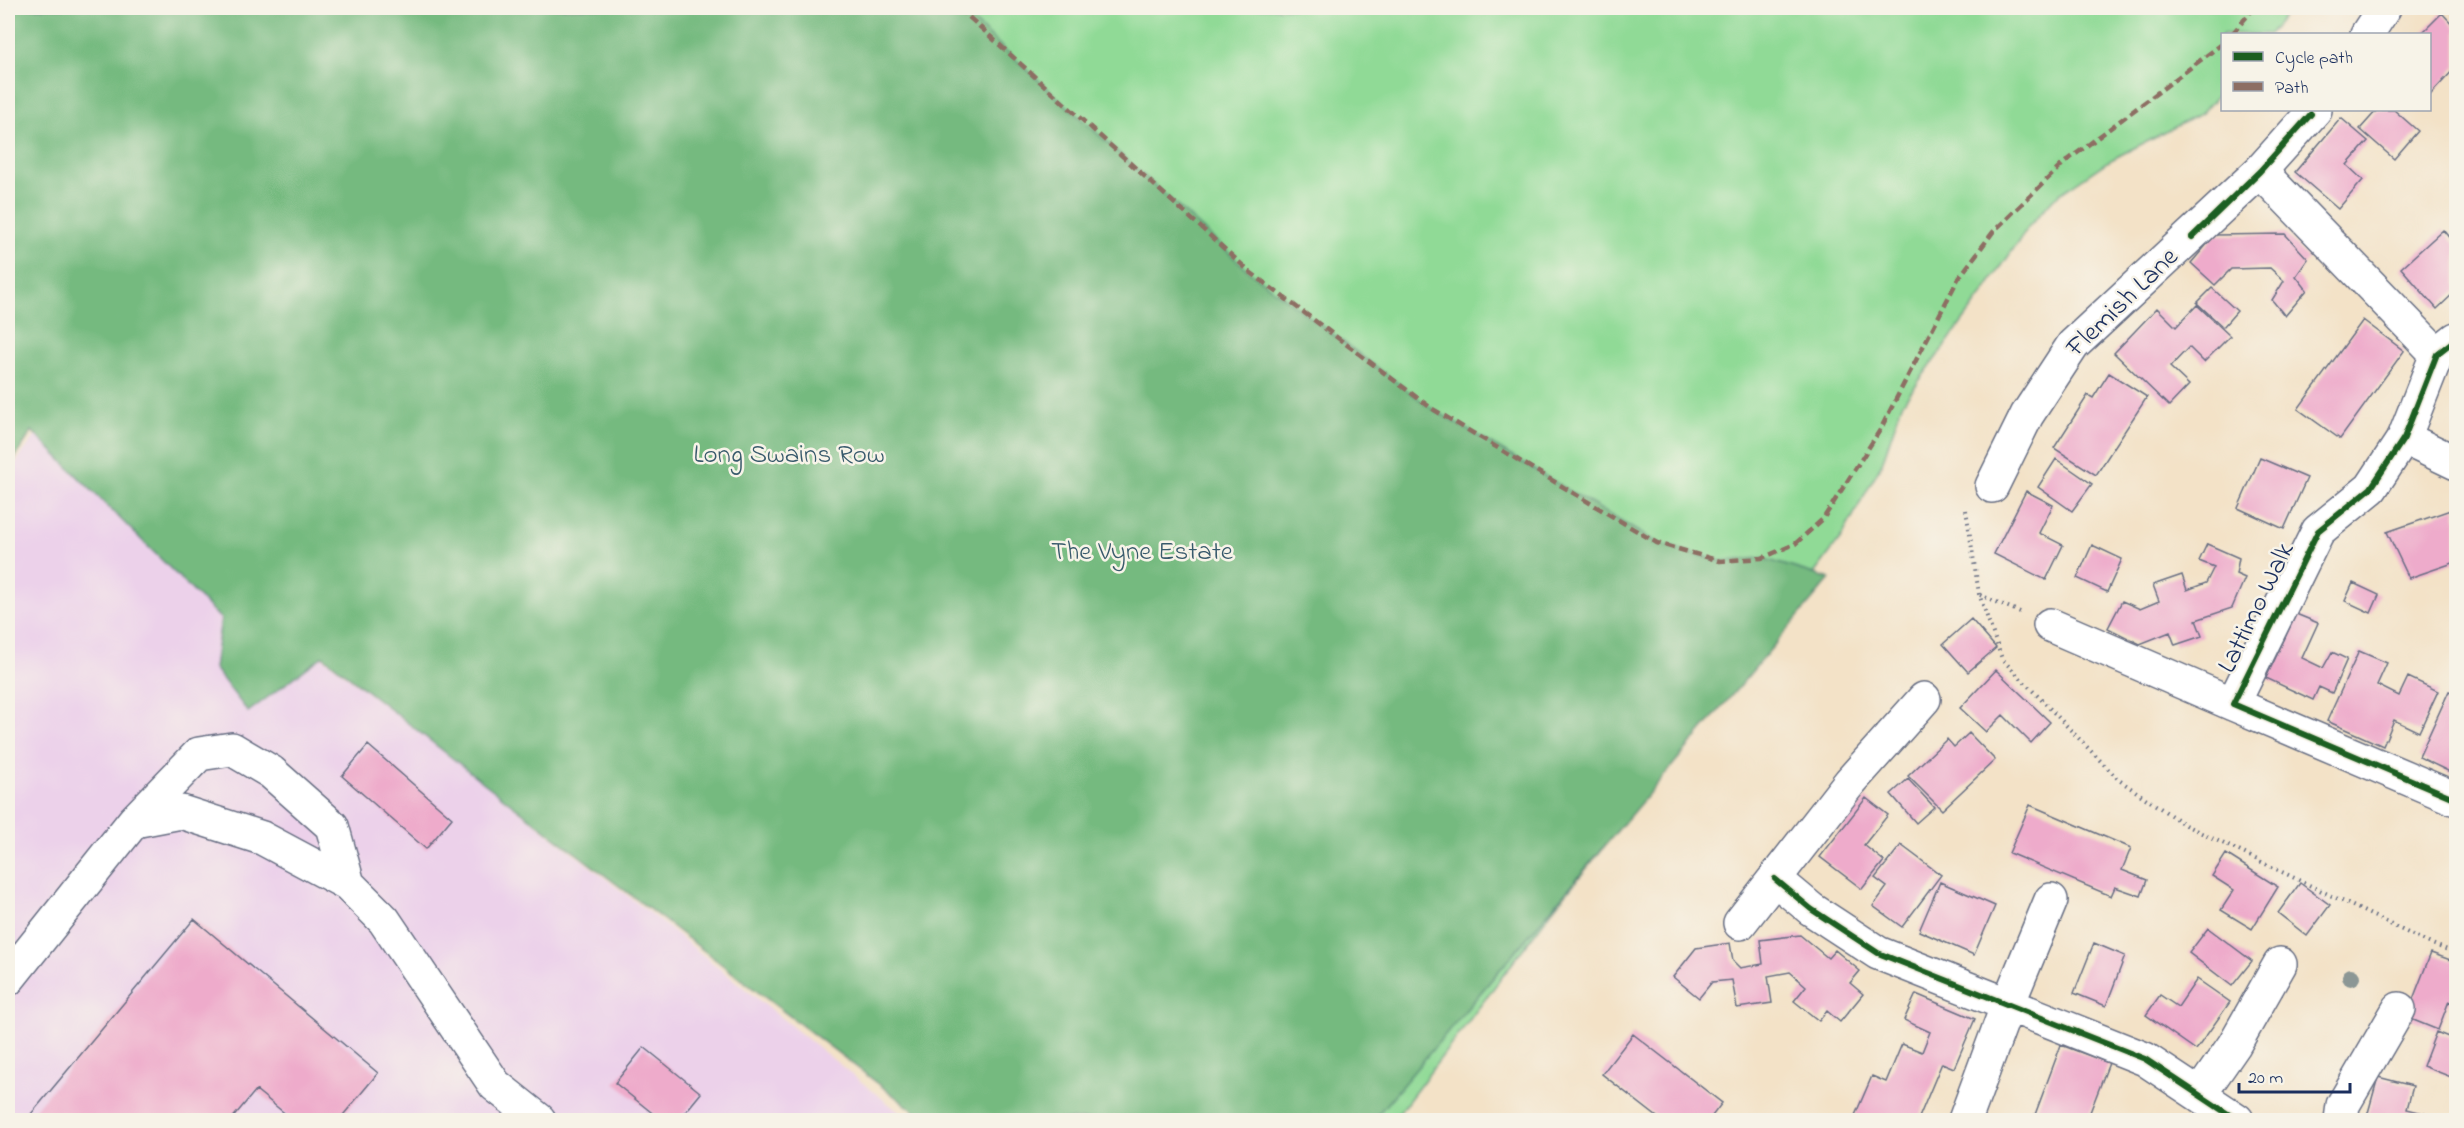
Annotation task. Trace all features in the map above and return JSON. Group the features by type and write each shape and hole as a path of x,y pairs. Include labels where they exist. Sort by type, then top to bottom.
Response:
{"street":[{"path":"2368,33 2384,8"},
{"name":"Flemish Lane","path":"1992,486 2027,415 2073,345 2192,237 2260,171 2313,112"},
{"path":"2260,171 2447,347"},
{"name":"Lattimo Walk","path":"2233,704 2318,531 2371,488 2404,438 2447,347"},
{"path":"2404,438 2457,463"},
{"name":"Lattimo Walk","path":"2050,625 2457,799"},
{"path":"1740,923 1814,827 1924,699"},
{"path":"8,979 134,821 199,754 232,749 271,772 332,826 348,884"},
{"path":"134,821 181,812 262,838 348,884 384,920 495,1085 535,1119"},
{"path":"1775,879 1810,909 1878,953 2145,1059 2237,1120"},
{"path":"1965,1120 2008,1004 2051,900"},
{"path":"2200,1094 2234,1045 2280,964"},
{"path":"2341,1120 2343,1105 2399,1009"}],"path":[{"path":"1965,505 1979,594 2002,659 2119,780 2186,825 2429,943 2457,953"},
{"path":"1979,594 2050,625"}],"shaded area":[{"path":"37,434 679,936 909,1120 8,1120 8,473"}],"green space":[{"name":"Long Swains Row","path":"8,8 2291,8 2270,33 2221,33 2221,91 2202,113 2107,162 2054,198 2029,226 1980,298 1902,404 1882,463 1841,538 1665,772 1551,912 1394,1120 975,1120"},
{"name":"Long Swains Row","path":"8,8 959,8 1250,272 1431,408 1657,543 1720,561 1762,558 1830,579 1373,1120 926,1120 480,780 323,656 248,712 214,668 221,619 32,431 8,469"}],"building":[{"path":"2442,13 2456,28 2456,67 2431,94 2431,33 2422,33"},
{"path":"2376,111 2395,111 2418,131 2394,159 2360,129"},
{"path":"2341,118 2368,141 2347,165 2363,180 2338,209 2295,172"},
{"path":"2443,230 2456,246 2456,291 2437,309 2401,268"},
{"path":"2285,234 2308,259 2296,276 2307,290 2285,316 2272,300 2284,281 2270,268 2231,269 2215,285 2191,263 2215,235"},
{"path":"2212,288 2237,311 2223,327 2197,303"},
{"path":"2197,305 2230,336 2204,362 2189,347 2170,367 2189,385 2169,406 2114,353 2157,308 2176,327"},
{"path":"2363,320 2404,351 2340,439 2298,409"},
{"path":"2109,373 2147,397 2096,475 2054,448 2088,395 2093,398"},
{"path":"2260,458 2307,478 2284,529 2238,508"},
{"path":"2056,459 2092,484 2072,511 2038,487"},
{"path":"2026,491 2053,505 2039,533 2063,545 2046,580 1994,554"},
{"path":"2456,508 2456,562 2409,578 2387,532"},
{"path":"2207,544 2239,558 2236,574 2245,578 2232,608 2196,620 2202,636 2175,645 2170,632 2140,644 2108,628 2122,601 2140,609 2159,601 2153,585 2182,575 2187,590 2206,583 2214,567 2199,561"},
{"path":"2092,545 2122,559 2107,592 2077,578"},
{"path":"2353,583 2379,595 2371,613 2345,601"},
{"path":"2296,614 2318,623 2302,658 2323,668 2332,652 2347,659 2332,693 2319,687 2313,700 2266,678"},
{"path":"1971,619 1996,648 1968,672 1943,644"},
{"path":"2359,651 2387,663 2377,685 2399,696 2408,677 2438,691 2419,732 2394,720 2383,746 2327,721"},
{"path":"1996,670 2050,722 2031,743 2003,715 1986,732 1960,708"},
{"path":"2449,691 2456,694 2456,775 2419,757"},
{"path":"1969,733 1995,760 1942,810 1908,776 1947,739 1954,747"},
{"path":"368,745 452,818 426,849 342,776"},
{"path":"1908,779 1934,807 1916,823 1891,794"},
{"path":"1866,798 1888,815 1864,845 1884,861 1862,889 1820,857"},
{"path":"2030,805 2131,848 2122,870 2147,880 2141,896 2115,887 2111,896 2009,853"},
{"path":"1901,845 1941,875 1902,927 1873,906 1887,887 1875,878"},
{"path":"2226,854 2278,887 2252,929 2221,910 2234,890 2212,876"},
{"path":"1940,882 1995,906 1974,955 1919,931"},
{"path":"2300,883 2330,905 2307,936 2278,913"},
{"path":"194,919 378,1073 339,1120 293,1120 256,1090 231,1120 26,1120"},
{"path":"2208,928 2252,961 2232,986 2189,953"},
{"path":"1800,935 1828,958 1835,950 1860,971 1850,983 1863,994 1840,1022 1827,1011 1819,1021 1794,1001 1806,986 1790,972 1768,976 1772,1003 1737,1008 1732,980 1712,982 1699,998 1673,977 1696,948 1730,943 1733,961 1740,968 1763,964 1760,940"},
{"path":"2094,943 2125,956 2106,1006 2074,993"},
{"path":"2431,953 2456,962 2456,1004 2449,1001 2438,1030 2406,1017"},
{"path":"2197,979 2230,1002 2196,1050 2146,1015 2160,995 2178,1007"},
{"path":"1916,994 1975,1019 1954,1068 1942,1063 1918,1120 1853,1120 1872,1076 1886,1082 1902,1044 1922,1052 1930,1032 1904,1020"},
{"path":"2436,1032 2456,1040 2456,1079 2423,1066"},
{"path":"1633,1034 1722,1103 1709,1120 1661,1120 1602,1074"},
{"path":"2061,1045 2109,1063 2087,1120 2033,1120"},
{"path":"644,1047 701,1093 679,1120 661,1120 615,1083"},
{"path":"2378,1077 2413,1086 2407,1109 2431,1115 2430,1120 2366,1120"}],"marked path":[{"path":"959,8 1250,272 1431,408 1657,543 1720,561 1762,558 1795,544 1823,519 1880,430 1958,279 1993,232 2064,163 2221,45"},
{"path":"2233,33 2254,8"}],"cycle path":[{"path":"2192,237 2260,171 2311,114"},
{"path":"2456,339 2437,354 2404,438 2371,488 2318,531 2233,704 2456,799"},
{"path":"1775,879 1811,909 1878,953 2145,1059 2237,1120"}],"park label":[{"name":"The Vyne Estate","path":"1142,552"}]}
